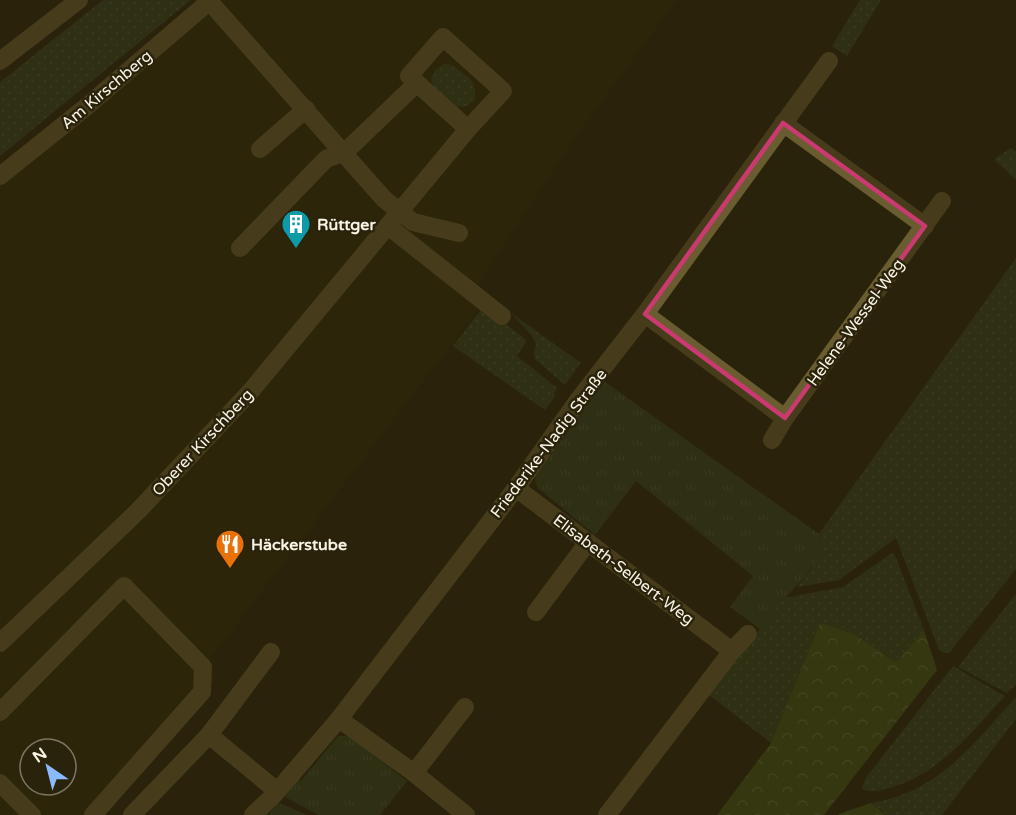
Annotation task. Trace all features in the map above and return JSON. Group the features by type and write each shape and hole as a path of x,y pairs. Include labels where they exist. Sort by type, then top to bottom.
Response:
{"street":[{"path":"0,62 79,0"},
{"path":"210,1 384,199 413,222 459,234"},
{"name":"Am Kirschberg","path":"0,176 86,107 210,1"},
{"name":"Oberer Kirschberg","path":"0,643 138,511 250,392 502,91 443,37 409,76 417,83"},
{"name":"Friederike-Nadig Straße","path":"253,815 277,791 339,719 516,488 579,399 645,314 829,61"},
{"path":"240,248 326,159 345,152 417,83 468,129"},
{"path":"260,149 306,109"},
{"path":"783,123 925,226"},
{"name":"Helene-Wessel-Weg","path":"772,440 785,418 942,201"},
{"path":"388,226 502,316"},
{"path":"645,314 785,418"},
{"name":"Elisabeth-Selbert-Weg","path":"516,488 732,651"},
{"path":"536,612 588,542"},
{"path":"0,712 124,586 203,667 202,692 93,815"},
{"path":"607,815 732,651 748,634"},
{"path":"132,815 209,735 271,652"},
{"path":"414,772 465,707"},
{"path":"339,719 414,772 466,815"},
{"path":"209,735 277,791"},
{"path":"0,783 32,815"}],"highlighted area":[{"path":"783,123 925,226 785,418 645,314"}],"shaded area":[{"path":"211,0 677,0 577,135 472,293 484,302 209,660 214,670 214,680 209,690 105,815 0,815 0,176"}],"green space":[{"path":"103,0 191,0 0,156 0,82"},
{"path":"860,0 881,0 847,56 832,46"},
{"path":"444,64 453,65 473,83 475,100 467,106 456,107 435,89 431,80 435,70"},
{"path":"1011,148 1016,151 1016,180 994,159"},
{"path":"1016,258 1016,569 949,653 944,653 939,650 896,538 839,580 797,587 823,554 819,534"},
{"path":"483,307 524,338 526,342 517,356 557,388 555,396 545,410 453,346"},
{"path":"511,313 581,363 565,385 535,359 536,344 532,336"},
{"path":"605,382 819,534 823,554 760,629 730,607 753,576 636,481 595,535 538,488 534,477 573,425 582,407"},
{"path":"892,553 895,555 924,630 896,662 854,634 820,623 771,743 709,695 784,598 843,587"},
{"path":"1016,594 1016,685 1007,693 958,667"},
{"path":"820,623 854,634 896,662 924,630 937,670 824,815 717,815 771,743"},
{"path":"953,666 1005,696 967,738 924,773 907,782 882,790 862,789 865,779"},
{"path":"1016,697 1016,719 942,815 886,815 871,803 916,789 935,777 969,749"},
{"path":"338,736 349,736 407,781 380,815 319,815 285,797 298,778 301,781"},
{"path":"871,803 885,815 838,815 839,814"},
{"path":"278,804 282,804 307,815 268,815"}],"place":[{"name":"Rüttger","path":"296,250"},
{"name":"Häckerstube","path":"230,570"}]}
